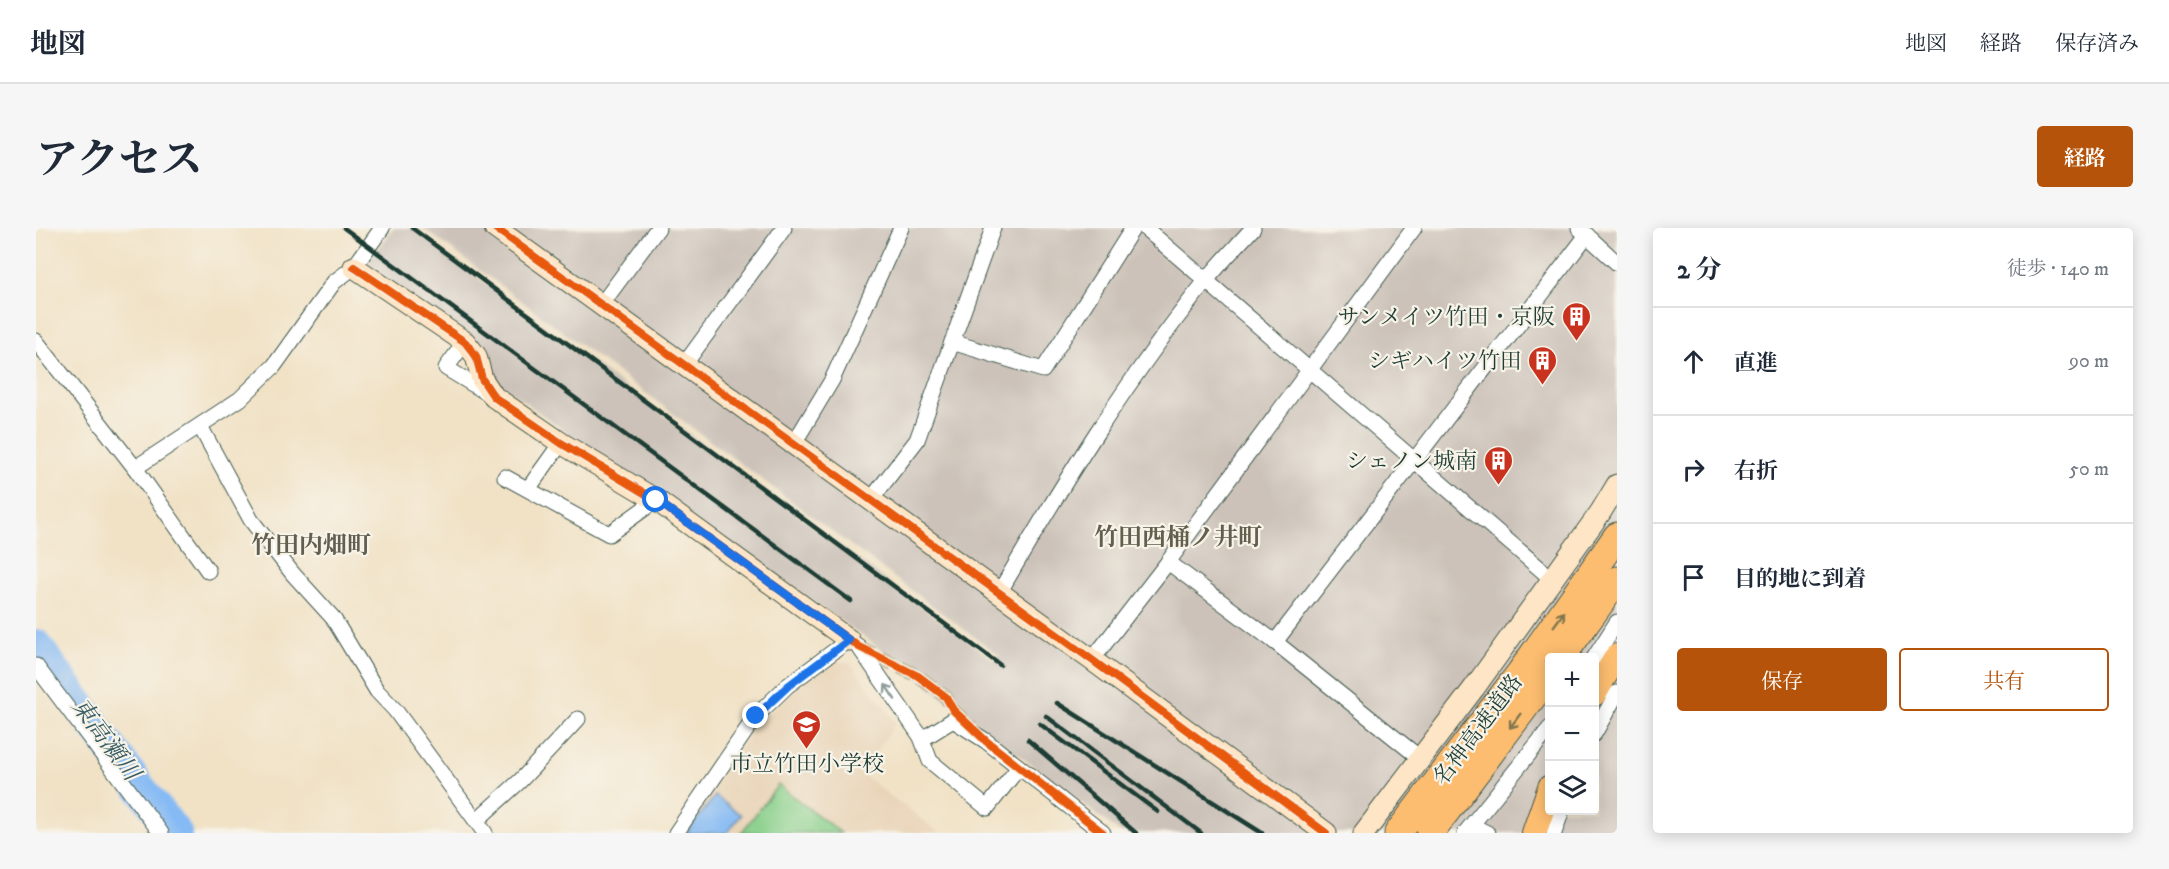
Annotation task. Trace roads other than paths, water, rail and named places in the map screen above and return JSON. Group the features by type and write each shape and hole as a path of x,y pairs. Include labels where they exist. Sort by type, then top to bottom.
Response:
{"highway":[{"name":"名神高速道路","path":"1383,829 1520,673 1617,536"},
{"path":"1564,653 1617,580"},
{"name":"名神高速道路","path":"1430,833 1545,681"}],"main road":[{"path":"1599,686 1617,656"},
{"path":"1534,833 1545,801"}],"street":[{"path":"135,468 240,399 274,366 334,282 354,267 382,228"},
{"path":"495,228 1092,660 1326,833"},
{"path":"601,305 658,228"},
{"path":"684,365 784,228"},
{"path":"794,445 832,380 901,228"},
{"path":"870,501 917,440 993,228"},
{"path":"952,342 1043,370 1133,228"},
{"path":"1144,228 1552,579"},
{"path":"999,593 1036,529 1126,389 1205,282 1253,228"},
{"path":"1092,660 1168,562 1414,228"},
{"path":"1275,642 1414,460 1583,232 1617,263"},
{"path":"354,267 465,342 476,356 482,379 494,397"},
{"path":"36,341 135,468 208,571"},
{"path":"465,342 446,368 494,397 561,443 656,500 854,644 921,737 930,761 987,808 1019,767"},
{"path":"200,426 251,520 293,574 333,618 377,691 395,710 482,826 578,719"},
{"path":"528,489 561,443"},
{"path":"505,477 609,534 656,500"},
{"path":"1383,829 1421,759 1552,579 1617,485"},
{"path":"1168,562 1275,642 1421,759"},
{"path":"1597,653 1617,622"},
{"path":"676,833 756,716 788,686 854,644"},
{"path":"36,666 161,833"},
{"path":"1599,725 1617,693"},
{"path":"921,737 929,735 952,720 986,741 1103,833"},
{"path":"1466,833 1545,734"},
{"path":"1554,833 1560,815"},
{"path":"1466,833 1477,828 1487,833"}],"water":[{"path":"715,796 741,815 727,833 686,833"}],"waterway":[{"name":"東高瀬川","path":"36,645 138,785 176,833"}],"tunnel":[{"path":"859,647 918,676 946,697 953,710 972,727"}],"railway":[{"path":"344,228 851,601"},
{"path":"412,228 1000,665"},
{"path":"1057,703 1262,833"},
{"path":"1046,716 1201,833"},
{"path":"1040,724 1158,812"},
{"path":"1028,740 1136,833"}],"place":[{"name":"サンメイツ竹田・京阪","path":"1576,342"},
{"name":"シギハイツ竹田","path":"1543,386"},
{"name":"シェノン城南","path":"1498,486"},
{"name":"市立竹田小学校","path":"807,750"}],"district":[{"name":"竹田西桶ノ井町","path":"1178,537"},
{"name":"竹田内畑町","path":"311,545"}]}
